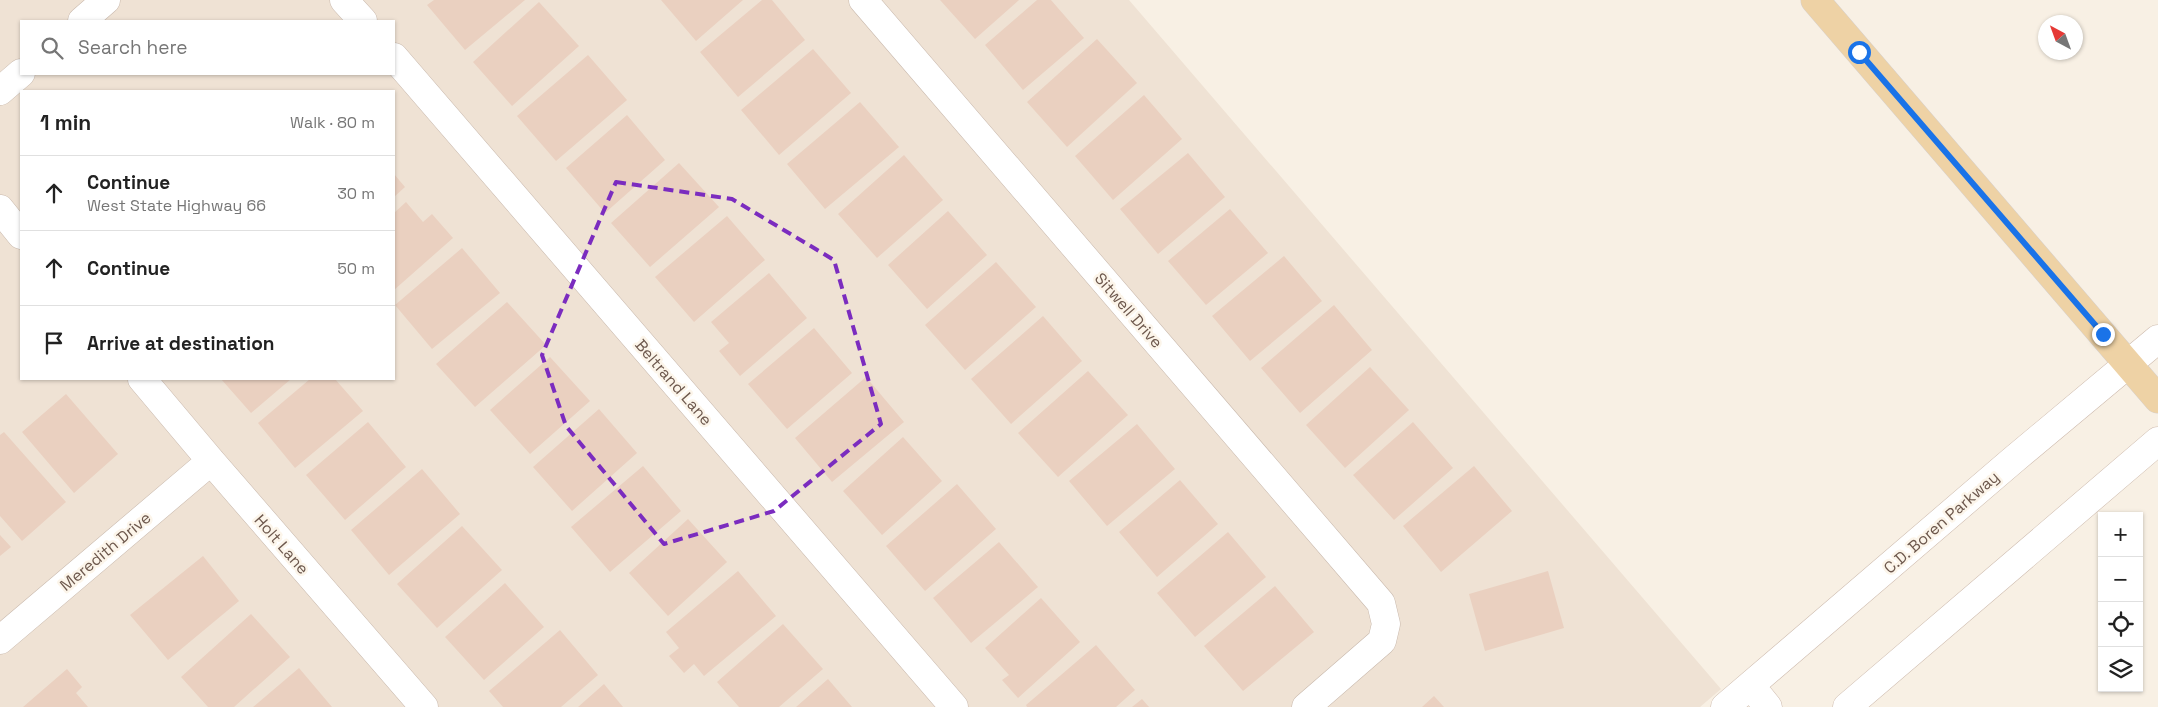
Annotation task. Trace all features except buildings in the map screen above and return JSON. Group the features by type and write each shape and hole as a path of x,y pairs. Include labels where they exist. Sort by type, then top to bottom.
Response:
{"main road":[{"path":"1815,0 2158,399"}],"street":[{"path":"83,20 106,0"},
{"path":"344,0 362,20"},
{"name":"Sitwell Drive","path":"863,0 1381,603 1386,624 1382,641 1306,707"},
{"name":"Beltrand Lane","path":"395,58 954,707"},
{"path":"0,91 20,74"},
{"path":"0,209 20,234"},
{"name":"C.D. Boren Parkway","path":"1725,707 2012,461 2158,340"},
{"name":"Holt Lane","path":"143,380 211,462 424,707"},
{"path":"1847,707 2158,441"},
{"name":"Meredith Drive","path":"0,640 211,462"},
{"path":"1751,686 1768,707"}],"highlighted area":[{"path":"616,182 732,199 834,260 881,424 774,511 664,544 566,426 542,355"}],"shaded area":[{"path":"0,0 1129,0 1721,689 1700,707 0,707"}],"route":[{"path":"1859,52 2103,334"}]}
